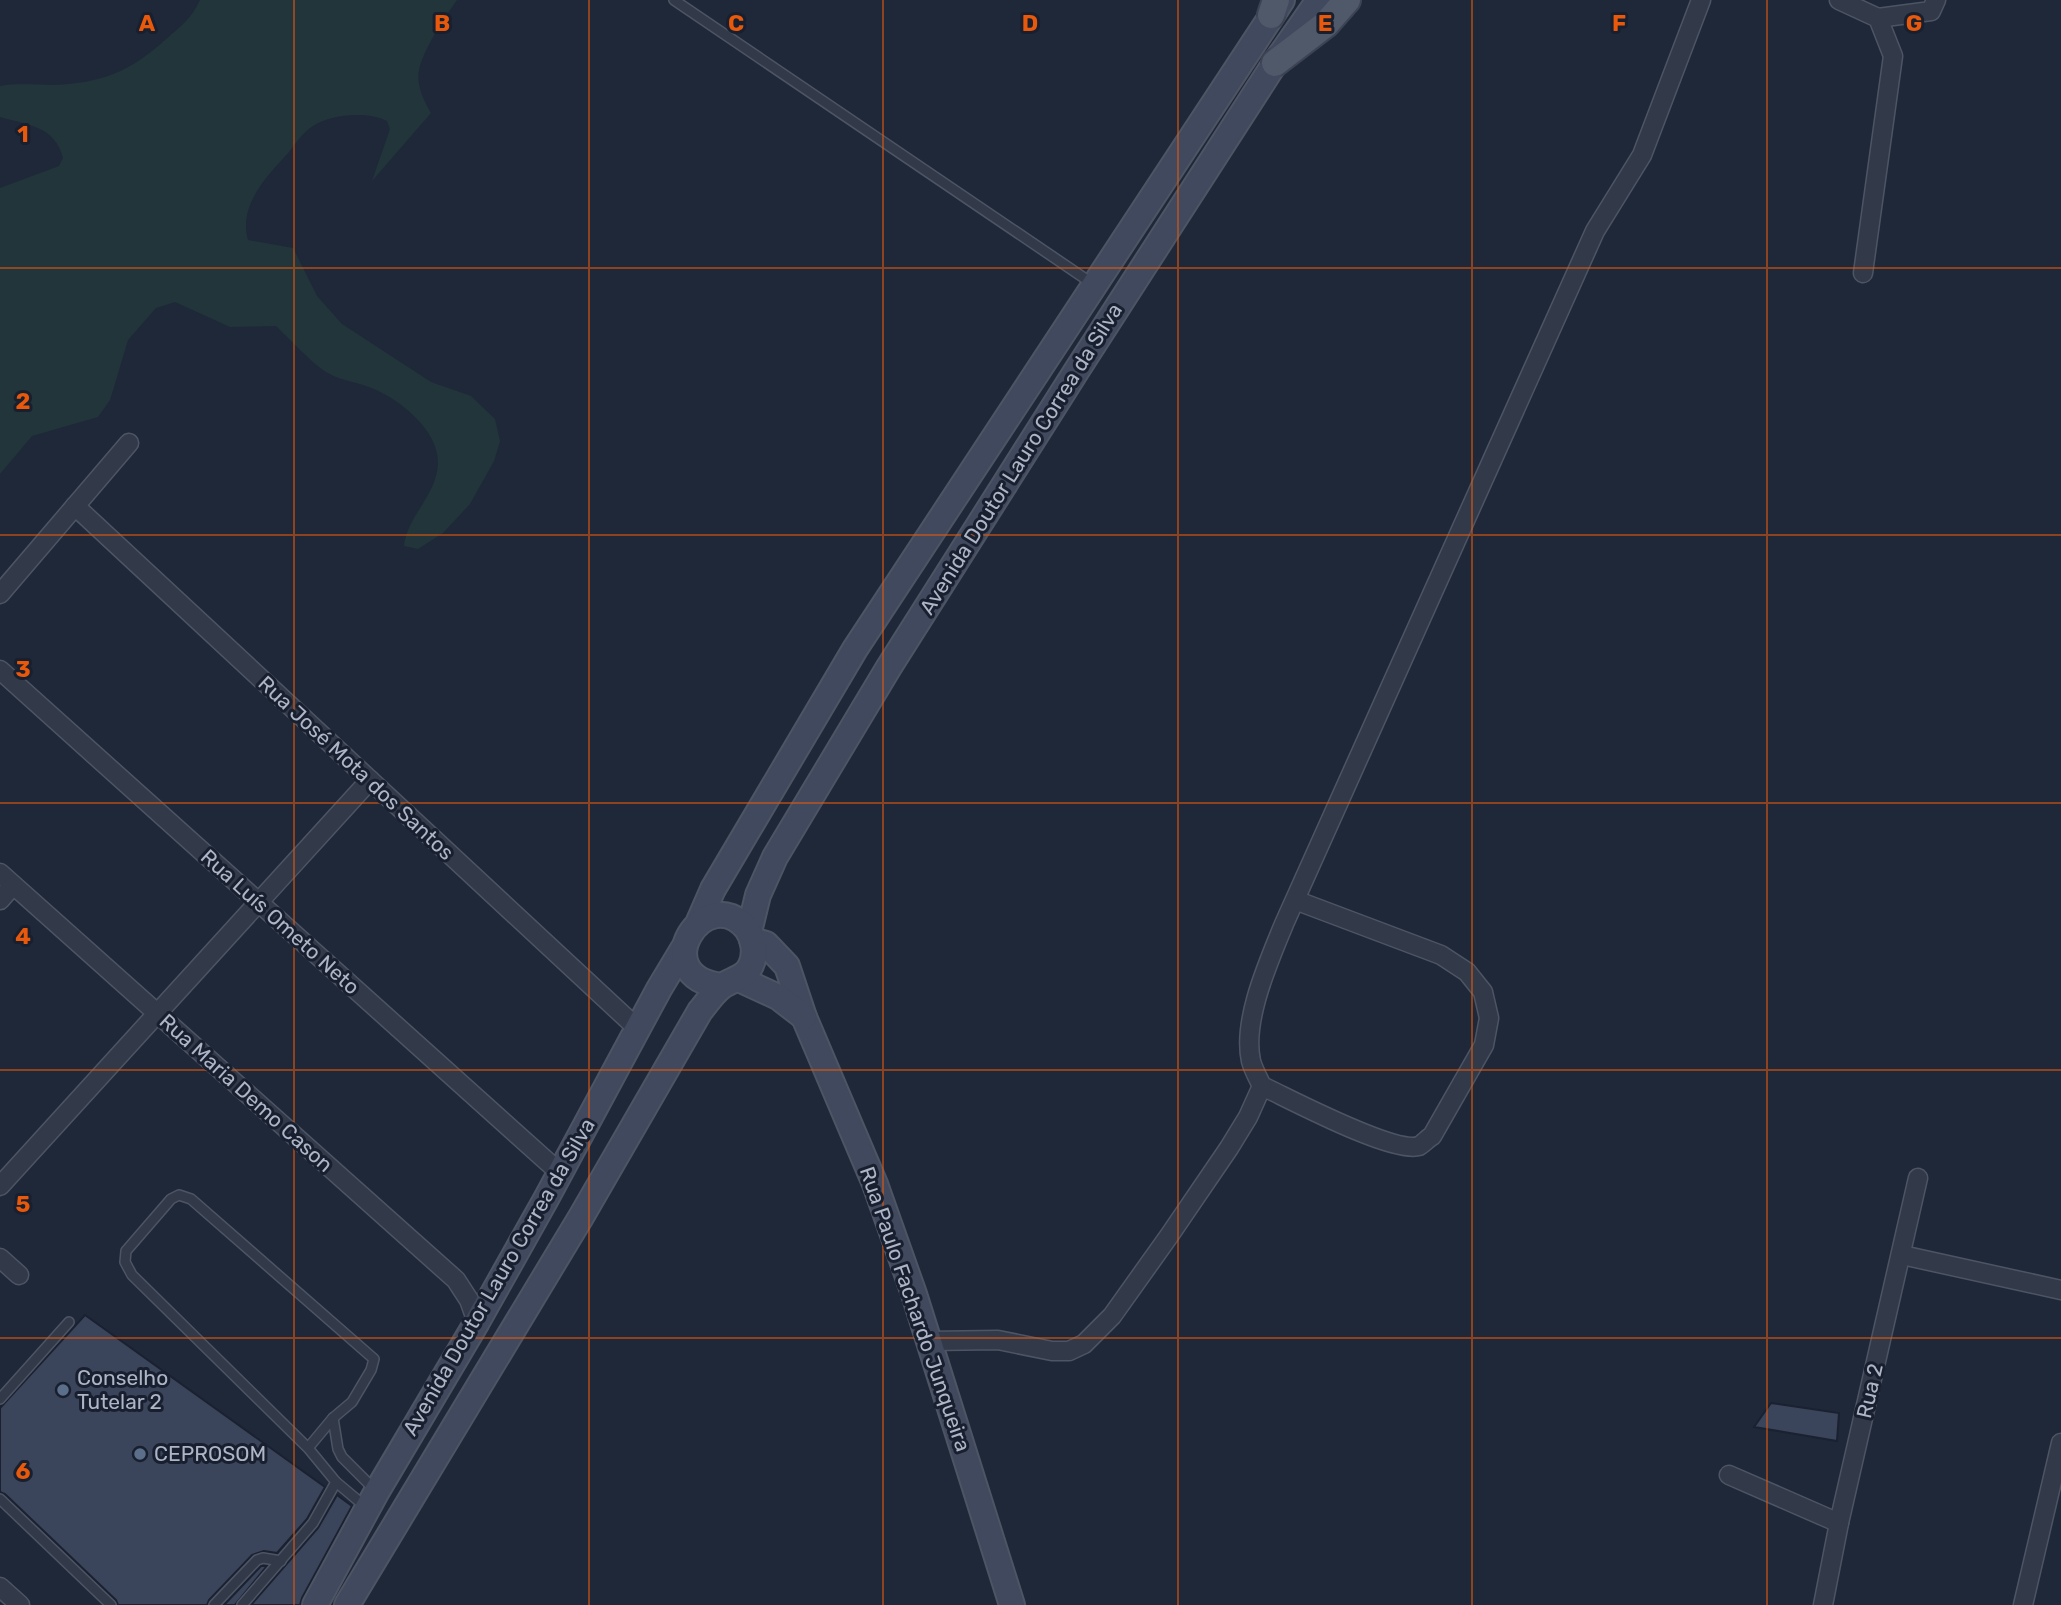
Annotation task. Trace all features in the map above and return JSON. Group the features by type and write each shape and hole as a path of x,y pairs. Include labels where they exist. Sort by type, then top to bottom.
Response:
{"main road":[{"name":"Avenida Doutor Lauro Correa da Silva","path":"750,936 758,895 775,857 889,667 1275,62 1319,0"},
{"path":"1275,62 1326,23 1347,0"},
{"name":"Avenida Doutor Lauro Correa da Silva","path":"699,921 713,889 855,649 1276,5"},
{"path":"731,982 751,966 754,949 750,936 739,922 726,916 712,916 699,921 688,933 684,949 686,964 695,976 708,984 731,982 778,997 804,1017"},
{"name":"Rua Paulo Fachardo Junqueira","path":"750,936 766,944 787,966 804,1017 875,1184 929,1341 1012,1605"},
{"name":"Avenida Doutor Lauro Correa da Silva","path":"315,1605 372,1500 477,1322 684,949"},
{"name":"Avenida Doutor Lauro Correa da Silva","path":"347,1605 581,1217 700,1011 731,982"}],"street":[{"path":"1295,900 1441,955 1467,972 1483,992 1489,1018 1485,1045 1432,1136 1420,1146 1404,1146 1372,1136 1262,1086 1251,1060 1252,1023 1260,990 1274,948 1295,900 1595,231 1642,155 1701,0"},
{"path":"1839,0 1878,19 1931,10 1936,0"},
{"path":"1863,273 1893,56 1878,19"},
{"path":"0,594 129,443"},
{"name":"Rua José Mota dos Santos","path":"75,506 638,1029"},
{"name":"Rua Luís Ometo Neto","path":"0,670 560,1173"},
{"path":"0,1186 370,780"},
{"path":"0,900 6,879"},
{"name":"Rua Maria Demo Cason","path":"6,879 456,1280 469,1300 477,1322"},
{"path":"929,1341 998,1340 1052,1351 1069,1351 1084,1344 1112,1316 1169,1236 1236,1138 1262,1086"},
{"name":"Rua 2","path":"1823,1605 1839,1523 1918,1178"},
{"path":"1902,1255 2061,1290"},
{"path":"0,1258 19,1275"},
{"path":"2023,1605 2057,1483 2061,1443"},
{"path":"1729,1475 1839,1523"},
{"path":"0,1587 20,1605"}],"lane":[{"path":"674,0 1095,285"},
{"path":"308,1448 333,1418 352,1402 371,1370 373,1359 368,1351 191,1199 179,1195 171,1199 126,1251 125,1262 132,1275 308,1448 336,1482 372,1500"},
{"path":"0,1399 69,1322"},
{"path":"333,1418 338,1449 372,1500"},
{"path":"242,1605 313,1523 336,1482"},
{"path":"0,1499 111,1605"},
{"path":"214,1605 257,1560 269,1558 281,1561"}],"green space":[{"path":"200,0 457,0 430,43 419,70 423,98 431,113 372,181 390,129 387,121 359,115 337,117 318,123 304,133 256,192 247,215 246,227 248,240 293,248 317,296 342,324 431,382 471,396 495,419 500,441 494,461 470,504 443,533 418,549 404,546 406,535 433,484 438,462 432,439 416,418 384,394 328,373 308,358 276,326 230,327 175,302 156,308 128,340 110,400 98,417 32,436 0,474 0,188 59,166 63,158 54,139 47,133 39,128 0,117 0,86 71,84 114,74 140,60 165,40 189,17"}],"building":[{"name":"CEPROSOM","path":"85,1315 325,1487 307,1519 277,1553 264,1551 252,1555 207,1605 118,1605 116,1600 0,1492 0,1408"},
{"path":"1771,1403 1839,1413 1837,1441 1754,1427"},
{"path":"337,1495 352,1506 300,1605 251,1605 318,1528"},
{"path":"261,1566 267,1566 235,1605 224,1605"}],"place":[{"name":"Conselho Tutelar 2","path":"63,1390"},
{"name":"CEPROSOM","path":"140,1454"}]}
